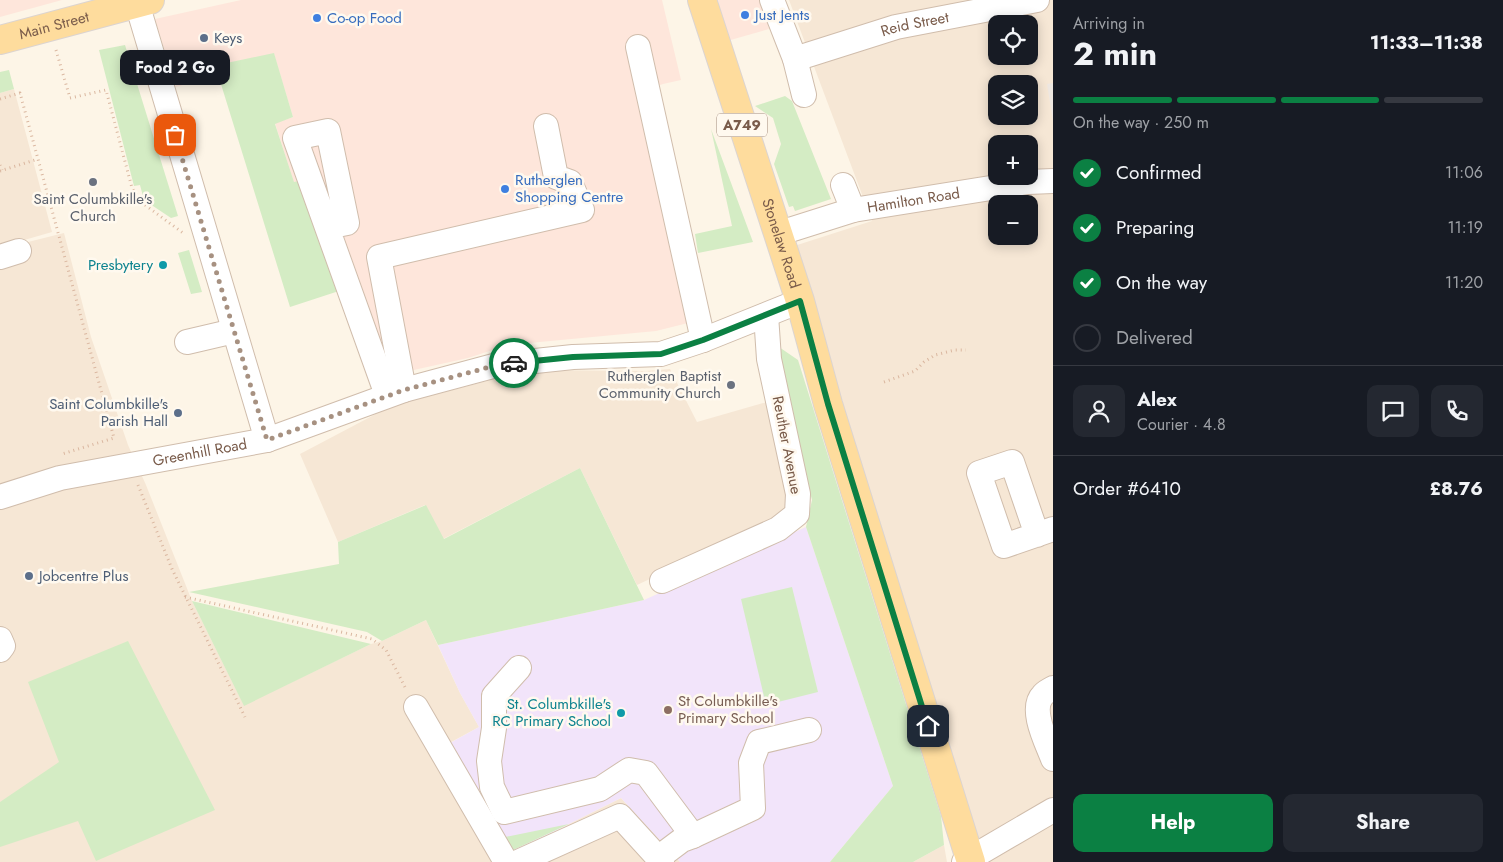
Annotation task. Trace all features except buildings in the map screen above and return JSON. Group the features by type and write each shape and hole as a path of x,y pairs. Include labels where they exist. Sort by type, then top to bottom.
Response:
{"main road":[{"name":"Main Street","path":"0,40 145,1"},
{"name":"Stonelaw Road","path":"703,6 800,301 828,404 968,861"}],"street":[{"path":"772,0 795,59 804,95"},
{"name":"Reid Street","path":"795,59 979,5 1037,0"},
{"path":"145,1 163,93 267,440"},
{"path":"638,47 703,340"},
{"path":"395,392 379,257 582,210 570,182 556,177 546,126"},
{"name":"Hamilton Road","path":"777,234 853,210 1028,182 1053,181"},
{"path":"843,185 853,210"},
{"path":"327,227 395,392"},
{"name":"Greenhill Road","path":"0,497 60,478 267,440 395,392 497,365 573,357 661,354 703,340 800,301"},
{"name":"Reuther Avenue","path":"662,581 778,529 797,514 798,494 770,359 766,315"},
{"path":"187,342 234,331"},
{"path":"519,668 494,696 494,728 489,761 492,787 504,812 600,789 629,770 646,773 693,836"},
{"path":"1053,688 1042,695 1037,706 1038,717 1053,759"},
{"path":"416,707 506,862"},
{"path":"518,862 620,816 660,860 682,840 753,808 751,763 759,742 809,730"},
{"path":"968,861 1053,810"}],"path":[{"path":"56,50 70,98 106,90 132,188 141,202 184,233"},
{"path":"0,99 20,93 114,438 54,457"},
{"path":"0,165 1,170 38,159"},
{"path":"884,382 915,371 935,355 955,350 966,350"},
{"path":"130,466 184,596 245,717"},
{"path":"184,596 372,639 386,650 416,707"}],"shaded area":[{"path":"0,0 62,0 0,17"},
{"path":"241,0 662,0 681,80 642,91 692,322 656,331 508,345 468,358 391,375 303,180 294,183 275,123 293,117 274,54 217,65 218,75 176,87 155,19"},
{"path":"718,0 762,0 769,29 727,41"},
{"path":"789,0 1053,0 1053,862 990,862 978,837 791,247 872,221"},
{"path":"1053,83 1053,121 1047,84"},
{"path":"14,89 52,232 0,247 0,93"},
{"path":"64,233 91,337 128,445 192,601 244,705 371,644 382,641 426,620 460,693 479,727 442,747 504,854 621,798 680,862 0,862 0,249"},
{"path":"670,369 697,422 767,402 790,513 637,585 580,468 443,539 425,505 338,542 300,454 391,406 529,370 646,371"},
{"name":"St Columbkille's Primary School","path":"806,527 893,786 830,862 680,862 621,798 504,854 441,748 479,727 460,693 438,645 644,600"},
{"path":"944,845 947,862 913,862"}],"green space":[{"path":"125,45 178,216 171,218 144,200 140,185 134,186 99,50"},
{"path":"274,53 293,117 275,124 294,182 304,180 342,290 290,307 216,68 217,65"},
{"path":"9,70 14,89 0,93 0,72"},
{"path":"785,96 792,101 831,199 795,211 793,206 789,207 774,164 781,144 773,118 755,106"},
{"path":"711,129 753,242 698,253 695,234 732,226"},
{"path":"189,250 202,292 191,294 178,253"},
{"path":"779,347 798,360 941,816 944,845 913,862 830,862 893,786 806,527 812,500 776,357"},
{"path":"580,468 644,600 438,645 426,620 382,641 367,632 189,592 339,564 338,542 426,505 444,539"},
{"path":"792,587 818,692 766,705 741,599"},
{"path":"192,601 371,644 244,706"},
{"path":"128,641 215,810 96,861 78,821 0,847 0,802 59,762 28,682"},
{"path":"569,824 513,850 505,837"}],"way so far":[{"path":"175,135 267,440 387,395 497,365 514,363"}],"place":[{"name":"Just Jents","path":"745,15"},
{"name":"Co-op Food","path":"317,18"},
{"name":"Keys","path":"204,38"},
{"name":"Food 2 Go","path":"175,135"},
{"name":"Saint Columbkille's Church","path":"93,182"},
{"name":"Rutherglen Shopping Centre","path":"505,189"},
{"name":"Presbytery","path":"163,265"},
{"name":"Rutherglen Baptist Community Church","path":"731,385"},
{"name":"Saint Columbkille's Parish Hall","path":"178,413"},
{"name":"Jobcentre Plus","path":"29,576"},
{"name":"St Columbkille's Primary School","path":"668,710"},
{"name":"St. Columbkille's RC Primary School","path":"621,713"}],"route":[{"path":"514,363 573,357 661,354 703,340 800,301 828,404 928,726"}]}
